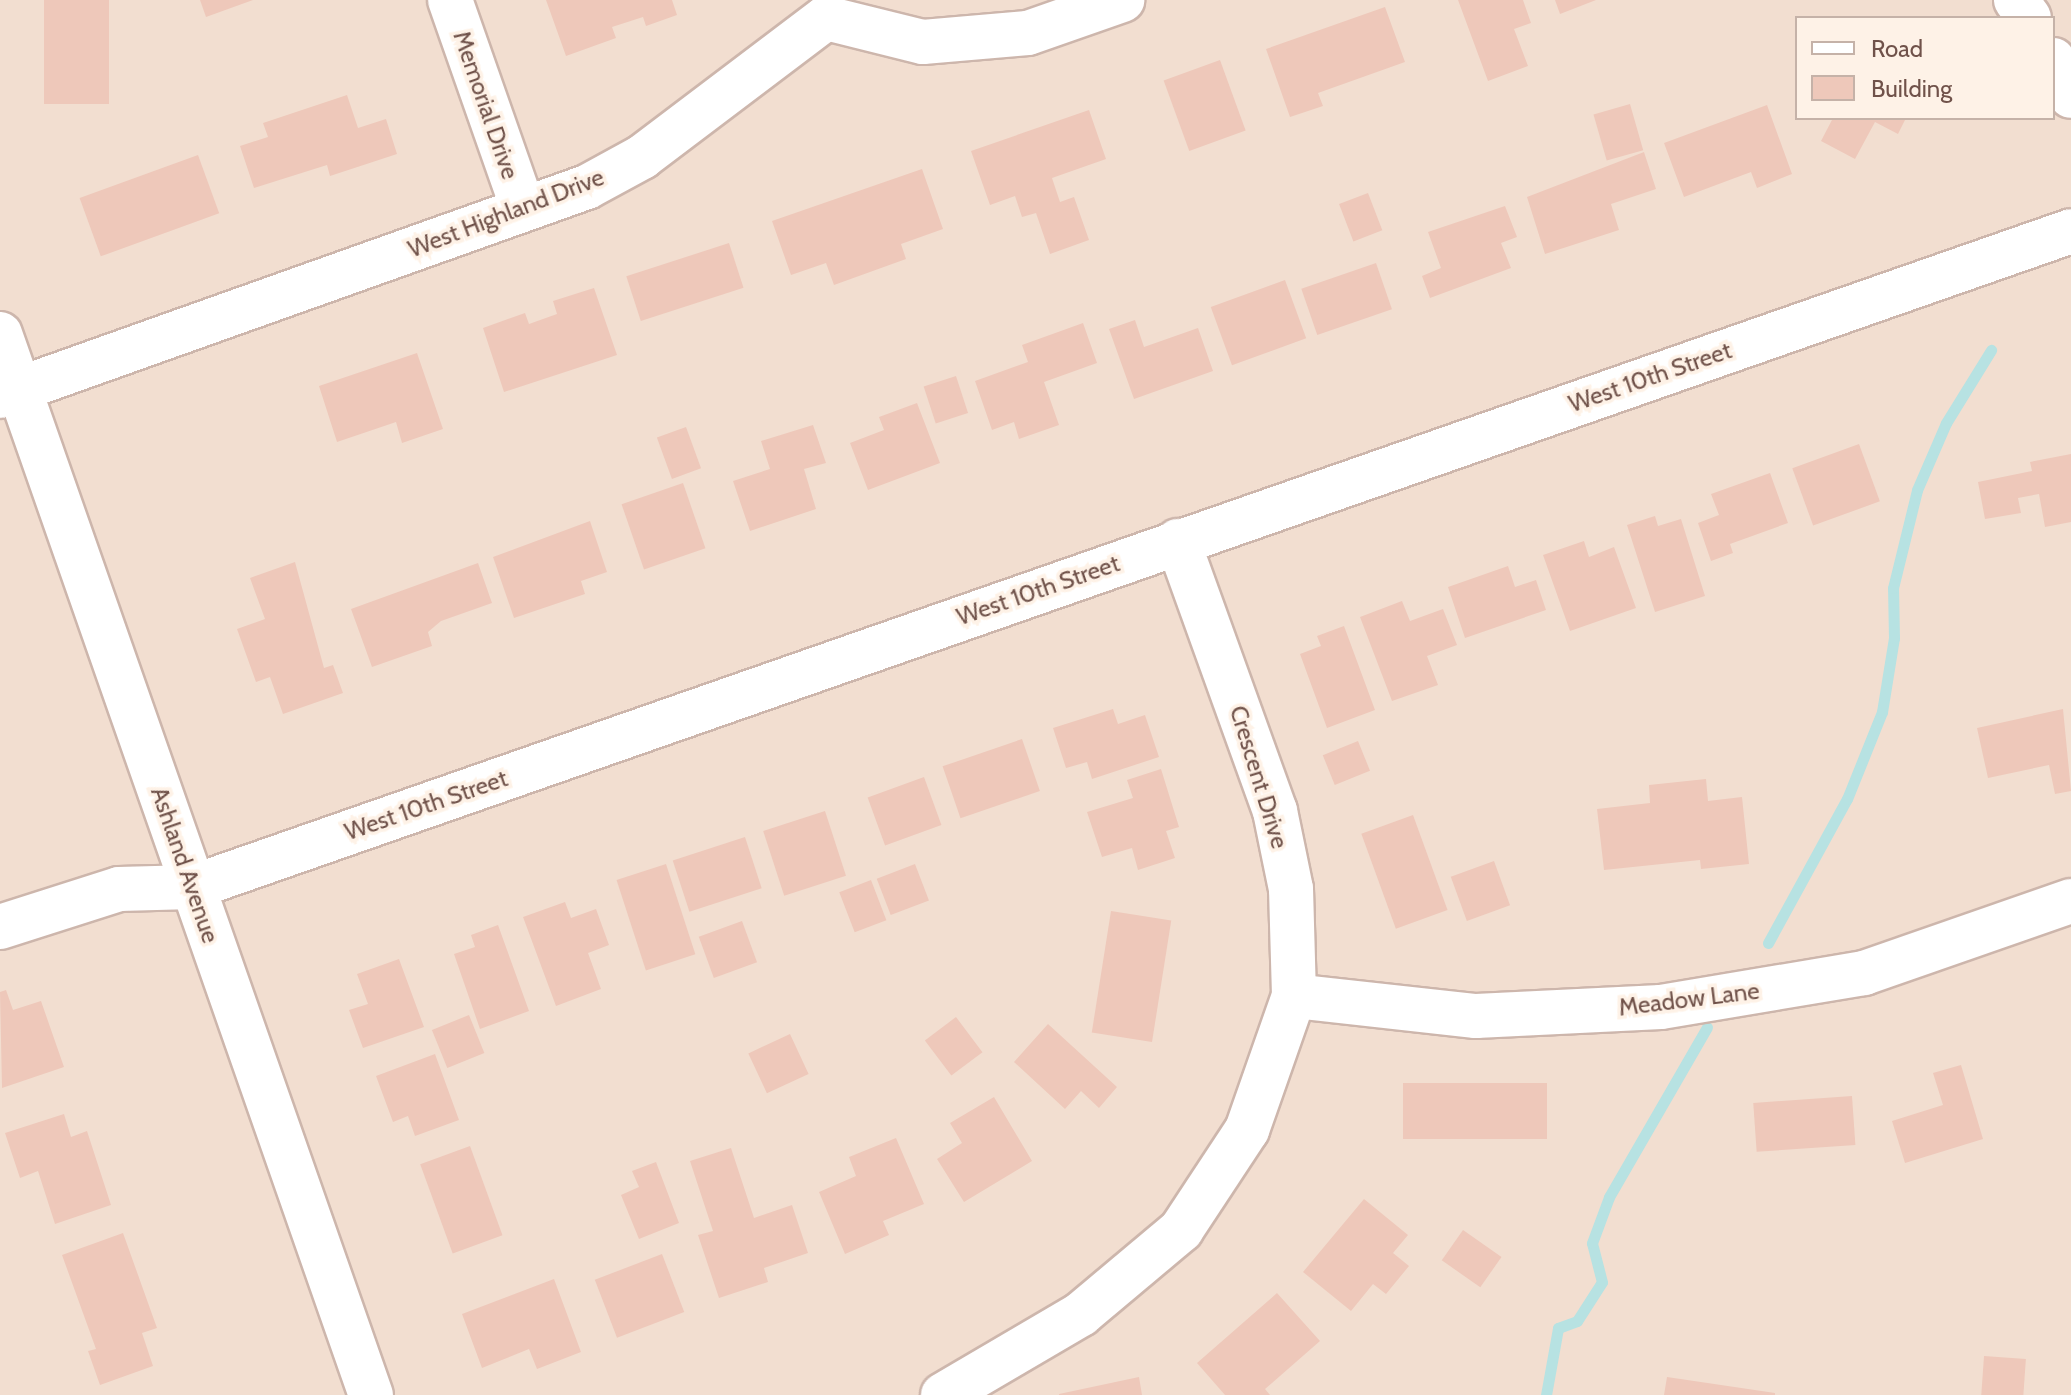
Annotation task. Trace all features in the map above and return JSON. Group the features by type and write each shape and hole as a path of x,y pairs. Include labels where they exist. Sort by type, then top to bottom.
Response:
{"street":[{"name":"Memorial Drive","path":"450,0 523,209"},
{"name":"West Highland Drive","path":"10,393 587,187 642,157 828,9 923,42 1028,33 1122,0"},
{"path":"2055,64 2071,96"},
{"name":"West 10th Street","path":"0,927 119,889 193,887 2071,231"},
{"name":"Ashland Avenue","path":"0,334 10,393 193,887 371,1395"},
{"name":"Crescent Drive","path":"943,1395 1081,1314 1181,1230 1247,1130 1294,996 1291,889 1275,811 1178,541"},
{"name":"Meadow Lane","path":"1294,996 1476,1016 1661,1007 1864,973 2071,901"}],"shaded area":[{"path":"0,0 2071,0 2071,1395 0,1395"}],"building":[{"path":"44,0 109,0 109,104 44,104"},
{"path":"200,0 253,0 206,17"},
{"path":"546,0 672,0 677,15 646,26 643,17 612,27 616,38 566,56"},
{"path":"1458,0 1523,0 1531,23 1514,29 1528,66 1488,81"},
{"path":"1555,0 1596,0 1560,14"},
{"path":"1385,7 1405,62 1318,93 1323,106 1290,117 1266,49"},
{"path":"1220,60 1246,130 1189,151 1164,81"},
{"path":"347,95 358,128 386,119 397,154 330,176 327,165 254,188 240,146 268,137 263,123"},
{"path":"1630,104 1643,150 1607,161 1593,114"},
{"path":"1767,105 1792,174 1757,188 1751,172 1684,197 1664,143"},
{"path":"1089,110 1106,159 1052,178 1060,202 1074,197 1089,240 1050,254 1036,213 1022,217 1015,196 990,205 971,151"},
{"path":"1832,120 1905,120 1898,134 1875,122 1855,159 1821,141"},
{"path":"1644,152 1656,189 1611,204 1619,230 1545,254 1527,197"},
{"path":"198,155 219,213 101,256 80,198"},
{"path":"922,169 943,229 901,244 906,259 834,285 826,263 791,275 772,221"},
{"path":"1368,193 1382,230 1353,241 1339,204"},
{"path":"1505,206 1517,237 1501,243 1511,268 1430,298 1422,276 1441,268 1428,232"},
{"path":"729,243 744,288 641,321 626,276"},
{"path":"1376,263 1392,309 1317,335 1301,289"},
{"path":"1285,280 1306,338 1232,365 1211,307"},
{"path":"594,288 617,355 504,392 483,328 525,313 529,324 557,314 553,301"},
{"path":"1135,320 1144,347 1198,328 1213,371 1134,399 1109,329"},
{"path":"1083,323 1097,363 1044,382 1059,425 1019,439 1014,422 992,430 975,381 1028,362 1022,345"},
{"path":"417,353 443,429 402,443 396,422 337,442 319,386"},
{"path":"956,376 968,413 936,424 924,387"},
{"path":"917,403 940,463 868,490 850,443 884,430 879,417"},
{"path":"813,425 826,463 804,469 816,509 750,531 733,481 770,469 761,441"},
{"path":"686,427 701,468 672,479 657,438"},
{"path":"1859,444 1880,501 1813,526 1792,468"},
{"path":"2071,454 2071,522 2045,527 2039,494 2018,498 2021,513 1985,519 1978,482 2032,471 2030,462"},
{"path":"1770,473 1788,523 1730,544 1733,553 1711,561 1698,523 1719,515 1711,494"},
{"path":"683,483 705,548 644,569 622,504"},
{"path":"1655,516 1658,526 1681,519 1705,596 1655,612 1627,525"},
{"path":"590,521 607,572 581,581 585,594 514,618 493,557"},
{"path":"1584,541 1589,557 1614,547 1636,608 1570,631 1543,555"},
{"path":"295,562 324,668 333,665 343,693 283,714 270,677 256,682 237,629 265,619 250,578"},
{"path":"478,563 492,603 441,621 428,632 432,646 372,667 351,609"},
{"path":"1508,566 1515,587 1536,580 1546,610 1465,638 1448,587"},
{"path":"1402,601 1410,621 1443,609 1457,645 1427,656 1438,685 1392,701 1360,617"},
{"path":"1344,626 1375,710 1327,728 1300,654 1321,646 1317,636"},
{"path":"1113,709 1118,724 1145,715 1159,757 1092,779 1087,762 1066,768 1053,728"},
{"path":"2063,709 2071,791 2055,794 2049,765 1988,778 1977,728"},
{"path":"1022,739 1040,791 960,818 943,766"},
{"path":"1358,741 1370,771 1335,785 1323,755"},
{"path":"1161,769 1179,827 1166,831 1175,858 1138,870 1132,848 1102,857 1087,812 1133,798 1127,780"},
{"path":"924,777 941,825 885,845 868,798"},
{"path":"1706,779 1708,801 1742,797 1749,864 1701,869 1700,860 1604,870 1597,809 1650,803 1649,785"},
{"path":"825,811 846,876 784,896 763,831"},
{"path":"1413,815 1448,910 1396,929 1361,834"},
{"path":"745,837 762,888 689,912 673,860"},
{"path":"1494,861 1510,905 1467,921 1451,877"},
{"path":"666,864 695,954 646,970 617,880"},
{"path":"915,864 929,900 891,915 877,879"},
{"path":"871,880 886,920 855,932 839,892"},
{"path":"565,902 571,918 596,909 609,945 588,953 601,989 556,1006 523,917"},
{"path":"1111,911 1171,921 1152,1042 1092,1032"},
{"path":"742,921 757,962 714,978 699,937"},
{"path":"498,925 529,1011 480,1029 454,954 475,947 471,935"},
{"path":"399,959 424,1027 363,1048 349,1010 368,1004 357,974"},
{"path":"6,990 13,1010 41,1001 64,1067 2,1088 0,992"},
{"path":"469,1015 484,1053 447,1068 432,1030"},
{"path":"956,1017 982,1052 951,1076 925,1040"},
{"path":"1048,1024 1117,1087 1099,1108 1081,1091 1065,1109 1014,1062"},
{"path":"790,1034 809,1074 767,1093 748,1053"},
{"path":"435,1054 459,1120 415,1136 408,1116 393,1122 376,1076"},
{"path":"1961,1065 1983,1139 1905,1163 1892,1121 1943,1105 1933,1073"},
{"path":"1403,1083 1547,1083 1547,1139 1403,1139"},
{"path":"1852,1096 1855,1145 1757,1152 1753,1103"},
{"path":"994,1097 1032,1161 964,1202 937,1159 962,1143 950,1123"},
{"path":"64,1114 71,1137 87,1131 111,1205 55,1224 38,1171 20,1178 5,1133"},
{"path":"896,1138 924,1204 883,1221 889,1235 845,1254 819,1192 856,1176 849,1157"},
{"path":"470,1146 502,1235 453,1253 420,1164"},
{"path":"731,1148 754,1218 792,1205 808,1253 764,1268 768,1282 719,1298 698,1235 713,1231 690,1161"},
{"path":"656,1162 679,1223 639,1239 621,1195 639,1187 632,1171"},
{"path":"1364,1199 1408,1235 1393,1253 1409,1266 1386,1294 1373,1284 1351,1311 1303,1272"},
{"path":"1463,1230 1502,1257 1480,1287 1442,1260"},
{"path":"123,1233 157,1328 142,1333 153,1366 100,1385 88,1351 96,1349 62,1255"},
{"path":"662,1254 684,1312 617,1338 595,1280"},
{"path":"554,1279 581,1352 537,1369 529,1349 482,1368 462,1314"},
{"path":"1277,1293 1320,1341 1265,1389 1270,1395 1225,1395 1197,1363"},
{"path":"1984,1356 2026,1359 2023,1395 1981,1395"},
{"path":"1139,1377 1142,1395 1059,1395 1059,1394"},
{"path":"1667,1377 1775,1393 1775,1395 1664,1395"}],"waterway":[{"path":"1768,943 1847,799 1882,712 1894,638 1893,588 1917,490 1946,423 1991,350"},
{"path":"1546,1395 1558,1328 1577,1321 1602,1282 1592,1243 1609,1197 1707,1027"}]}
